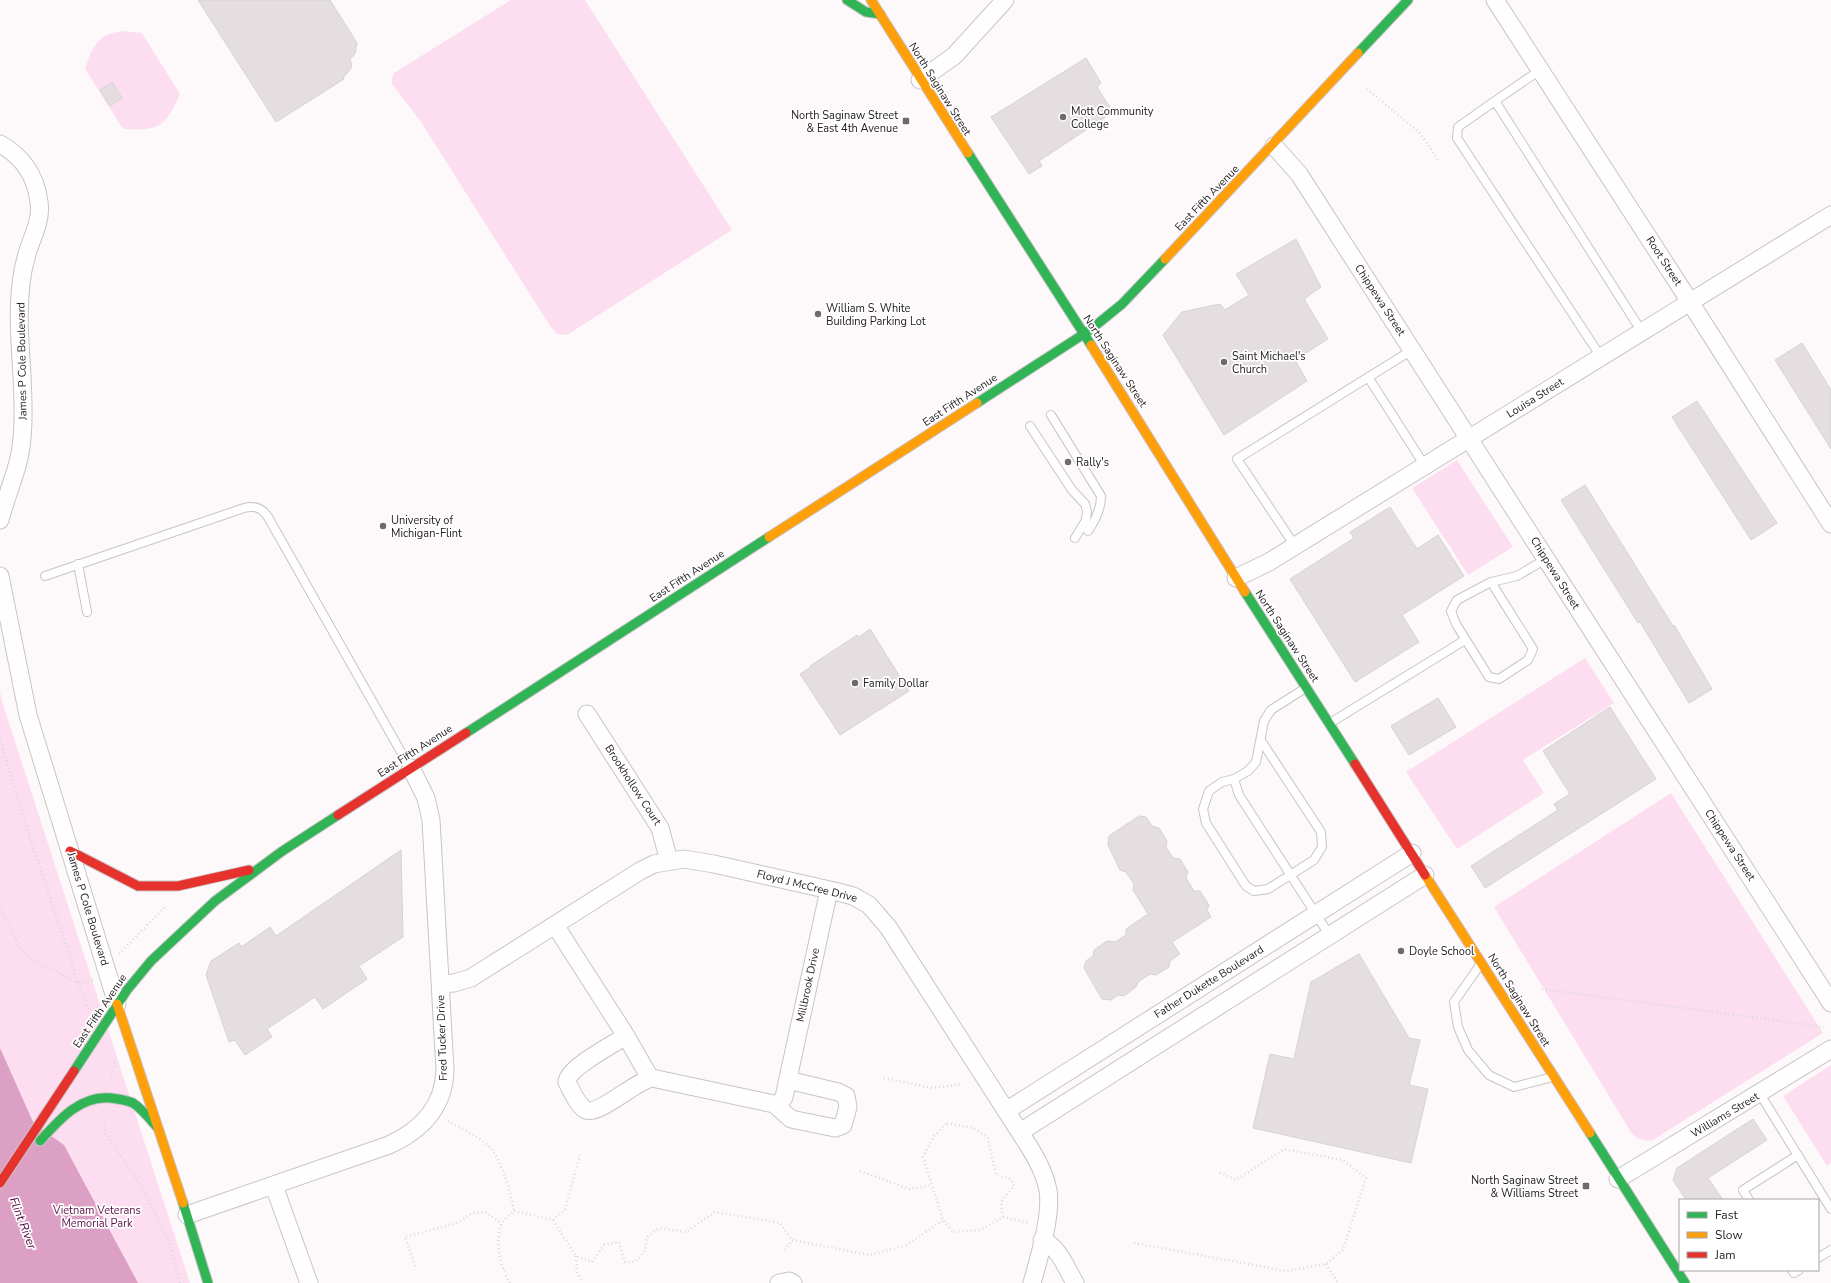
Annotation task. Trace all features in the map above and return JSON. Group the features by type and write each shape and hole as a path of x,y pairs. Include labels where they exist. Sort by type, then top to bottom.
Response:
{"main road":[{"path":"847,0 864,11 874,15 880,14"},
{"name":"North Saginaw Street","path":"871,0 920,80 1195,510 1236,578 1685,1283"},
{"name":"East Fifth Avenue","path":"0,1184 101,1032 117,1004 152,960 202,912 256,869 1083,334 1122,304 1274,146 1408,0"},
{"path":"70,851 138,886 178,886 256,869"},
{"name":"James P Cole Boulevard","path":"117,1004 161,1133 208,1283"},
{"path":"0,1184 66,1114 86,1101 106,1097 134,1104 142,1110 161,1133"}],"street":[{"path":"920,80 954,56 1005,0"},
{"name":"Root Street","path":"1495,0 1691,303 1831,524"},
{"name":"James P Cole Boulevard","path":"0,144 17,156 27,167 34,183 40,208 37,224 26,255 20,299 19,325 23,407 22,440 14,478 0,520"},
{"name":"Chippewa Street","path":"1274,146 1299,174 1470,438 1831,1003"},
{"name":"Louisa Street","path":"1236,578 1269,562 1691,303 1831,215"},
{"name":"James P Cole Boulevard","path":"0,576 28,715 117,1004"},
{"name":"Brookhollow Court","path":"587,714 660,828 669,861"},
{"name":"Fred Tucker Drive","path":"187,1215 389,1145 416,1130 430,1116 440,1098 445,1079 441,984 430,812 424,792 411,768"},
{"name":"Father Dukette Boulevard","path":"1006,1111 1412,854"},
{"name":"Floyd J McCree Drive","path":"441,984 454,983 471,978 640,871 654,864 669,861 695,861 829,890 862,900 882,917 1041,1167 1048,1190 1049,1208 1032,1283"},
{"path":"1020,1132 1425,875"},
{"name":"Millbrook Drive","path":"778,1106 784,1097 829,890"},
{"path":"555,925 626,1036 650,1078"},
{"path":"1146,1022 1159,1043"},
{"path":"626,1036 571,1072 567,1078 569,1086 583,1107 591,1111 599,1109 638,1083 650,1078 762,1101 778,1106 788,1118 831,1127 842,1125 846,1119 849,1102 842,1093 788,1080"},
{"name":"Williams Street","path":"1618,1179 1760,1094 1831,1049"},
{"path":"1097,1053 1110,1074"},
{"path":"274,1186 309,1283"},
{"path":"1042,1240 1049,1243 1054,1249 1075,1283"},
{"path":"779,1283 789,1281 793,1283"}],"lane":[{"path":"1540,70 1458,127 1457,138 1601,357"},
{"path":"1495,101 1642,332"},
{"path":"1295,546 1237,459 1412,350"},
{"path":"1368,377 1425,466"},
{"path":"1051,415 1101,496 1099,508 1088,531"},
{"path":"1030,426 1072,490 1085,504 1087,511 1086,520 1075,538"},
{"path":"45,576 244,508 252,506 260,508 270,521 411,768"},
{"path":"1491,582 1533,649 1528,660 1499,679 1489,677 1465,640 1451,611 1457,600 1491,582 1517,576 1546,559"},
{"path":"78,564 88,612"},
{"path":"1329,724 1465,640"},
{"path":"1262,742 1321,832 1322,847 1314,860 1291,875 1268,889 1254,891 1246,886 1206,824 1203,809 1209,791 1222,782 1234,780 1248,771 1256,762 1262,742 1264,721 1271,710 1306,688"},
{"path":"1234,780 1239,795 1330,936"},
{"path":"1482,963 1454,1002 1458,1027 1468,1050 1489,1076 1514,1087 1554,1077"},
{"path":"1760,1094 1831,1209"},
{"path":"1748,1199 1743,1190 1798,1155"},
{"path":"1819,1257 1831,1250"}],"path":[{"path":"1367,89 1420,133 1439,161"},
{"path":"0,908 21,949 30,958 78,983 101,1032"},
{"path":"1542,989 1824,1027"},
{"path":"112,1056 115,1062 104,1108 105,1133 143,1189 169,1242 180,1283"},
{"path":"884,1078 932,1088 963,1084"},
{"path":"448,1121 479,1139 492,1151 511,1192 514,1211"},
{"path":"1004,1218 1001,1202 1014,1186 1011,1179 996,1175 988,1138 973,1128 948,1123 934,1136 923,1157 943,1220 953,1232 980,1230 1004,1218 1028,1223"},
{"path":"1134,1243 1286,1271 1326,1264 1343,1250 1366,1178 1343,1160 1284,1149 1236,1180 1218,1172"},
{"path":"553,1220 565,1210 580,1155"},
{"path":"860,1171 909,1189 932,1185"},
{"path":"514,1211 553,1220 576,1256 577,1271 582,1283"},
{"path":"510,1283 503,1272 498,1246 501,1223 514,1211"},
{"path":"415,1266 405,1237 457,1223 472,1213 485,1212 501,1223"},
{"path":"576,1256 592,1262 604,1245 619,1242 625,1262 635,1262 645,1251 647,1237 659,1228 686,1232 715,1212 780,1223 792,1240 869,1255 908,1245 943,1220"},
{"path":"785,1250 792,1240"},
{"path":"1326,1264 1338,1283"}],"green space":[{"path":"511,0 585,0 732,230 567,335 557,334 550,326 421,122 392,84 394,73"},
{"path":"125,31 142,33 180,94 170,114 160,125 153,128 123,129 85,69 91,53 98,42 108,34"},
{"path":"1457,460 1513,547 1468,575 1412,488"},
{"path":"1585,658 1614,703 1523,760 1544,793 1457,849 1406,772"},
{"name":"Vietnam Veterans Memorial Park","path":"0,690 1,698 190,1283 0,1283"},
{"path":"1671,793 1823,1033 1653,1140 1641,1140 1632,1134 1494,907"},
{"path":"1831,1065 1831,1163 1827,1166 1783,1096"}],"water":[{"name":"Flint River","path":"0,1048 34,1124 64,1145 138,1283 0,1283"}],"building":[{"path":"198,0 330,0 357,43 355,54 350,59 352,67 343,78 344,79 276,122"},
{"name":"Mott Community College","path":"1086,58 1101,83 1097,87 1113,112 1039,161 1042,166 1029,174 991,117"},
{"path":"112,82 122,98 110,106 100,90"},
{"path":"1296,239 1321,287 1304,299 1328,339 1295,360 1307,381 1224,435 1163,335 1182,312 1220,304 1225,310 1249,295 1236,274"},
{"path":"1802,343 1831,390 1831,449 1775,360"},
{"path":"1697,401 1777,523 1751,540 1672,417"},
{"path":"1585,485 1673,626 1674,625 1712,689 1689,703 1640,622 1638,623 1561,500"},
{"path":"1390,507 1417,549 1438,535 1464,576 1402,615 1419,642 1355,682 1290,579 1354,538 1350,532"},
{"name":"Family Dollar","path":"870,629 909,691 840,735 800,674 857,635 859,637"},
{"path":"1438,698 1456,727 1409,755 1391,726"},
{"path":"1610,707 1656,779 1485,888 1471,866 1558,810 1554,804 1570,794 1543,751"},
{"path":"1139,816 1146,817 1152,826 1159,828 1167,841 1166,847 1173,858 1180,859 1188,872 1186,878 1194,891 1200,891 1209,905 1207,910 1211,917 1172,942 1180,954 1170,961 1169,967 1156,975 1150,974 1138,982 1136,987 1124,996 1118,995 1111,1000 1102,999 1084,968 1086,961 1093,956 1094,950 1107,941 1115,942 1126,935 1126,929 1148,914 1133,890 1134,884 1126,872 1120,870 1108,845 1109,836"},
{"path":"401,850 403,937 359,966 367,979 323,1009 315,997 267,1029 272,1037 245,1055 235,1040 229,1042 206,975 211,961 239,943 241,947 270,927 276,936"},
{"path":"1359,954 1409,1038 1420,1040 1409,1085 1428,1089 1411,1163 1253,1128 1270,1054 1294,1059 1311,982"},
{"path":"1753,1119 1767,1140 1708,1178 1722,1199 1685,1199 1673,1180 1677,1168"}],"traffic: fast":[{"path":"847,0 866,12 880,14"},
{"path":"1358,53 1408,0"},
{"path":"968,153 1091,345"},
{"path":"977,403 1090,330 1122,304 1165,259"},
{"path":"466,733 769,537"},
{"path":"1245,592 1355,764"},
{"path":"74,1071 127,990 151,961 215,901 281,852 338,815"},
{"path":"40,1141 71,1110 90,1100 100,1098 125,1100 133,1103 143,1111 157,1127"},
{"path":"1590,1133 1685,1283"},
{"path":"183,1203 208,1283"}],"traffic: slow":[{"path":"871,0 968,153"},
{"path":"1165,259 1358,53"},
{"path":"1091,345 1245,592"},
{"path":"769,537 977,403"},
{"path":"1425,875 1590,1133"},
{"path":"117,1004 183,1203"}],"traffic: jam":[{"path":"338,815 466,733"},
{"path":"1355,764 1425,875"},
{"path":"70,851 138,886 178,886 249,870"},
{"path":"0,1183 74,1071"}],"place":[{"name":"Mott Community College","path":"1063,117"},
{"name":"North Saginaw Street & East 4th Avenue","path":"906,121"},
{"name":"William S. White Building Parking Lot","path":"818,314"},
{"name":"Saint Michael's Church","path":"1224,362"},
{"name":"Rally's","path":"1068,462"},
{"name":"University of Michigan-Flint","path":"383,526"},
{"name":"Family Dollar","path":"855,683"},
{"name":"Doyle School","path":"1401,951"},
{"name":"North Saginaw Street & Williams Street","path":"1586,1186"}]}
